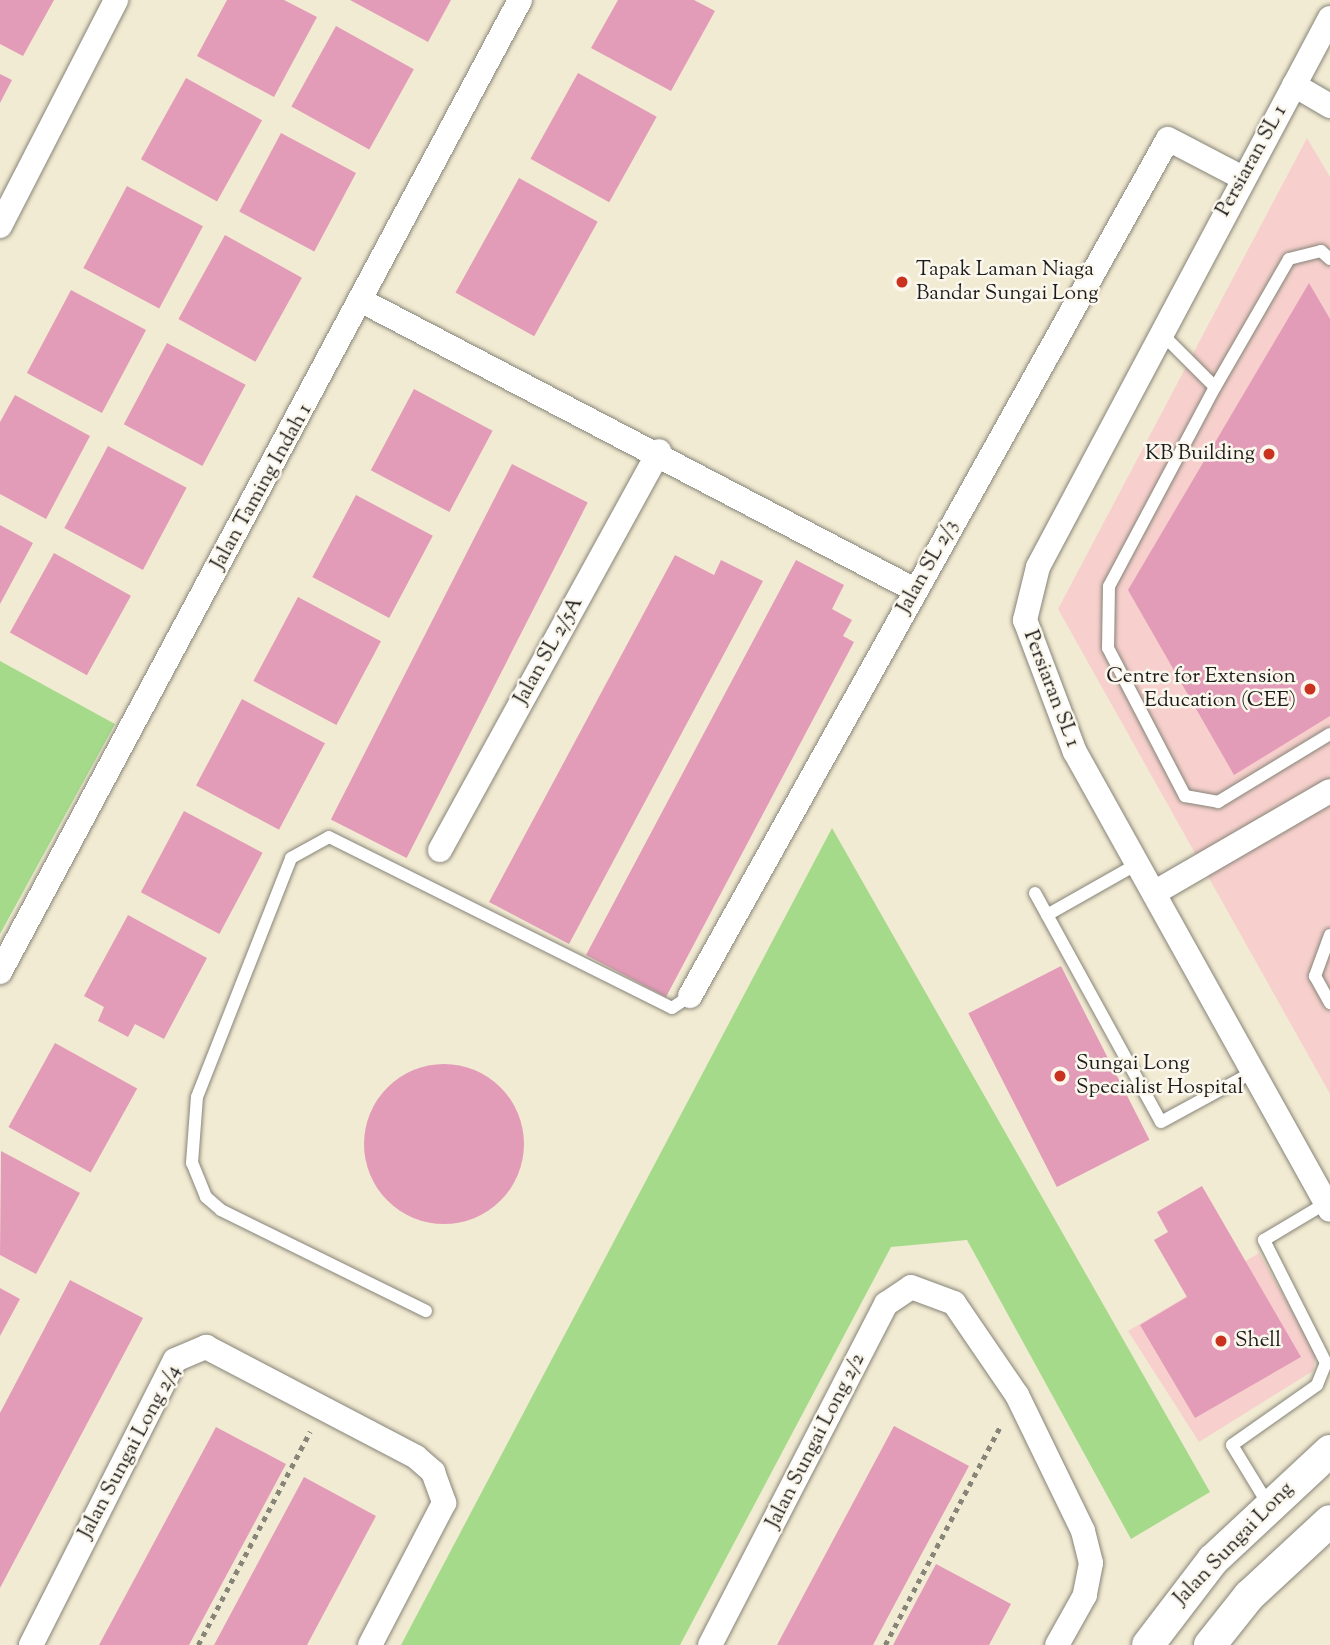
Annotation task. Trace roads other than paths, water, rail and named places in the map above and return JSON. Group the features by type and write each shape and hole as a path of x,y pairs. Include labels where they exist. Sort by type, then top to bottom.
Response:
{"street":[{"path":"0,226 116,0"},
{"name":"Jalan Taming Indah 1","path":"0,972 364,302 520,0"},
{"name":"Persiaran SL 1","path":"1328,1207 1075,752 1024,620 1038,567 1160,332 1330,18"},
{"path":"1294,85 1330,106"},
{"name":"Jalan SL 2/3","path":"690,996 1168,139 1243,178"},
{"path":"364,302 659,451 915,590"},
{"name":"Jalan SL 2/5A","path":"440,850 659,451"},
{"path":"1154,893 1330,791"},
{"name":"Jalan Sungai Long 2/2","path":"710,1645 886,1304 911,1287 954,1303 1017,1395 1083,1531 1091,1563 1085,1595 1057,1645"},
{"name":"Jalan Sungai Long 2/4","path":"31,1645 175,1360 206,1347 416,1457 433,1472 444,1503 370,1645"},
{"name":"Jalan Sungai Long","path":"1148,1645 1213,1560 1268,1504 1329,1451"},
{"path":"1210,1645 1249,1596 1330,1521"}],"lane":[{"path":"1330,259 1321,251 1289,259 1215,387 1109,586 1108,648 1185,796 1218,802 1330,734"},
{"path":"1160,332 1215,387"},
{"path":"426,1311 221,1210 206,1197 192,1163 197,1097 291,858 328,837 672,1008 690,996"},
{"path":"1047,915 1137,864"},
{"path":"1035,892 1161,1122 1253,1072"},
{"path":"1330,935 1315,976 1330,1003"},
{"path":"1268,1504 1232,1445 1317,1385 1326,1363 1264,1240 1328,1207"}],"place":[{"name":"Tapak Laman Niaga Bandar Sungai Long","path":"902,282"},
{"name":"KB Building","path":"1269,454"},
{"name":"Centre for Extension Education (CEE)","path":"1310,689"},
{"name":"Sungai Long Specialist Hospital","path":"1060,1076"},
{"name":"Shell","path":"1221,1341"}]}
